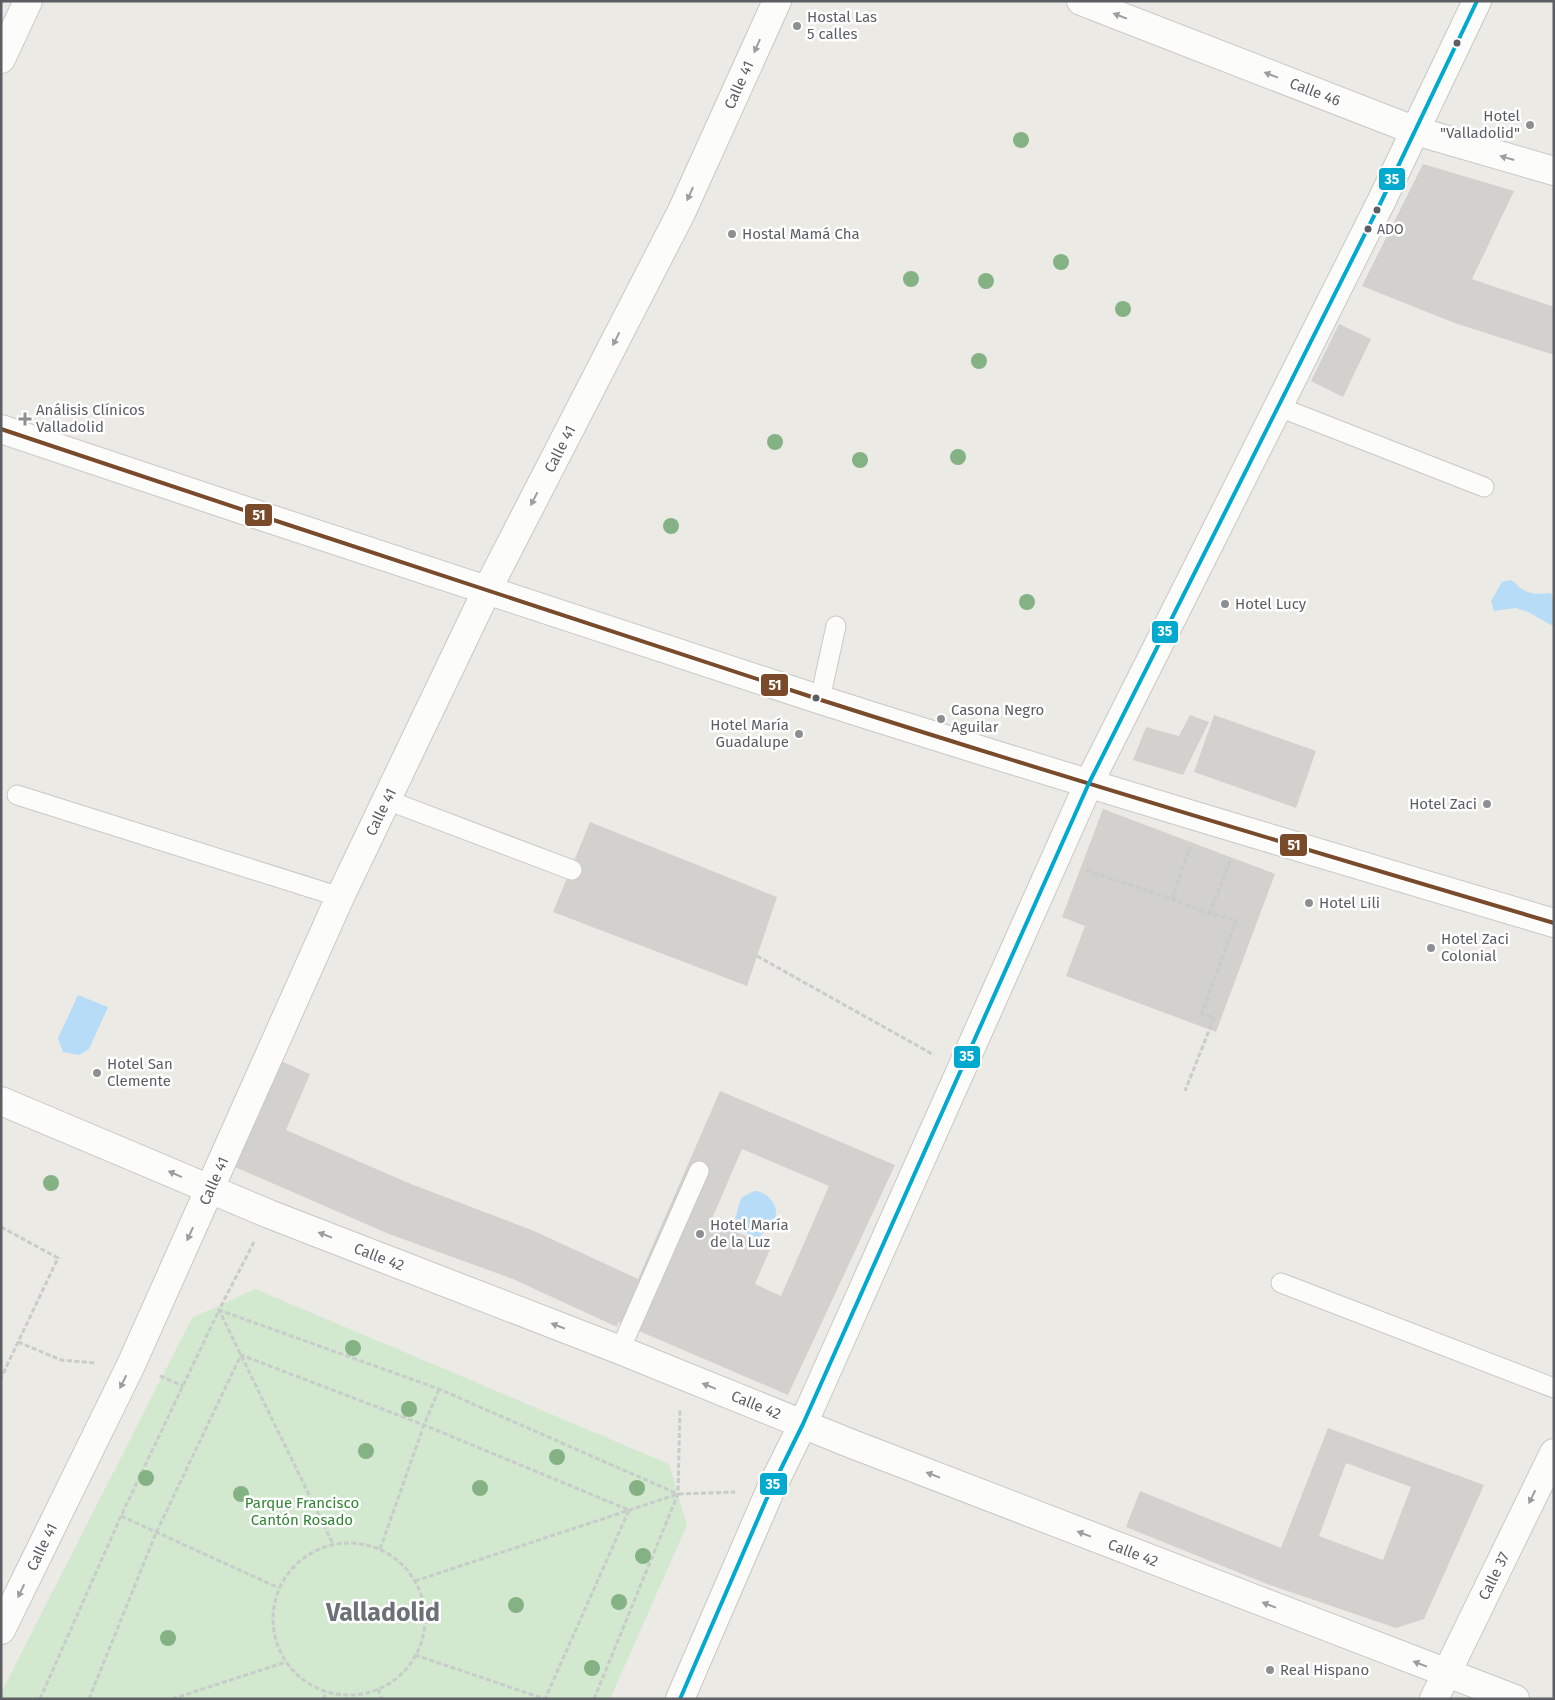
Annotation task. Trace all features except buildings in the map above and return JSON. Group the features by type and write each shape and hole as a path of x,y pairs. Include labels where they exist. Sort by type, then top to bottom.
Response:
{"main road":[{"path":"3,53 28,1"},
{"name":"Calle 41","path":"1,1630 132,1365 340,897 486,592 681,213 777,1"},
{"name":"Calle 46","path":"1081,1 1416,131 1554,172"},
{"path":"680,1699 770,1491 803,1424 1089,783 1416,131 1476,1"},
{"path":"1,429 486,592 820,699 1201,818 1554,923"},
{"name":"Calle 42","path":"1,1101 269,1214 620,1350 803,1424 1446,1674 1515,1699"},
{"name":"Calle 37","path":"1434,1699 1554,1453"}],"lane":[{"path":"1279,407 1484,487"},
{"path":"820,699 836,626"},
{"path":"17,794 340,897"},
{"path":"387,800 572,870"},
{"path":"620,1350 699,1171"},
{"path":"1281,1283 1554,1388"}],"path":[{"path":"1172,898 1201,818"},
{"path":"1209,914 1242,830"},
{"path":"1055,860 1172,898 1209,914 1236,920 1202,1013 1214,1018 1185,1091"},
{"path":"757,956 961,1070"},
{"path":"40,1699 121,1516 219,1310 269,1214"},
{"path":"1,1228 58,1258 1,1378"},
{"path":"219,1310 333,1544"},
{"path":"219,1310 440,1389 678,1494"},
{"path":"241,1355 424,1425 629,1510"},
{"path":"89,1699 156,1533 241,1355"},
{"path":"594,1699 678,1494 681,1375"},
{"path":"380,1549 424,1425 440,1389"},
{"path":"415,1581 678,1494 770,1491"},
{"path":"415,1655 545,1699 629,1510"},
{"path":"121,1516 279,1588"},
{"path":"357,1542 380,1549 400,1562 415,1581 424,1605 424,1631 415,1655 399,1676 378,1689 352,1695 326,1692 304,1681 286,1662 275,1639 272,1613 279,1588 292,1568 310,1552 333,1544 357,1542"},
{"path":"172,1699 286,1662"},
{"path":"378,1689 382,1699"},
{"path":"323,1699 326,1692"}],"green space":[{"name":"Parque Francisco Cantón Rosado","path":"255,1289 669,1464 687,1525 610,1699 1,1699 1,1693 192,1318"}],"water":[{"path":"1510,580 1522,589 1532,593 1551,593 1554,602 1553,626 1528,612 1516,608 1494,611 1491,601 1502,582"},
{"path":"78,995 108,1007 89,1049 79,1055 63,1052 58,1038"},
{"path":"754,1191 768,1196 776,1209 774,1222 758,1238 733,1227 741,1198"}],"transit line":[{"name":"35","path":"680,1699 770,1491 803,1424 1089,783 1381,202 1477,1"},
{"name":"51","path":"1,429 818,699 1093,785 1554,923"}],"place":[{"name":"Hostal Las 5 calles","path":"797,26"},
{"name":"Hotel \"Valladolid\"","path":"1530,125"},
{"name":"ADO","path":"1368,229"},
{"name":"Hostal Mamá Cha","path":"732,234"},
{"name":"Análisis Clínicos Valladolid","path":"25,419"},
{"name":"Hotel Lucy","path":"1225,604"},
{"name":"Casona Negro Aguilar","path":"941,719"},
{"name":"Hotel María Guadalupe","path":"799,734"},
{"name":"Hotel Zaci","path":"1487,804"},
{"name":"Hotel Lili","path":"1309,903"},
{"name":"Hotel Zaci Colonial","path":"1431,948"},
{"name":"Hotel San Clemente","path":"97,1073"},
{"name":"Hotel María de la Luz","path":"700,1234"},
{"name":"Real Hispano","path":"1270,1670"}],"district":[{"name":"Valladolid","path":"383,1613"}]}
